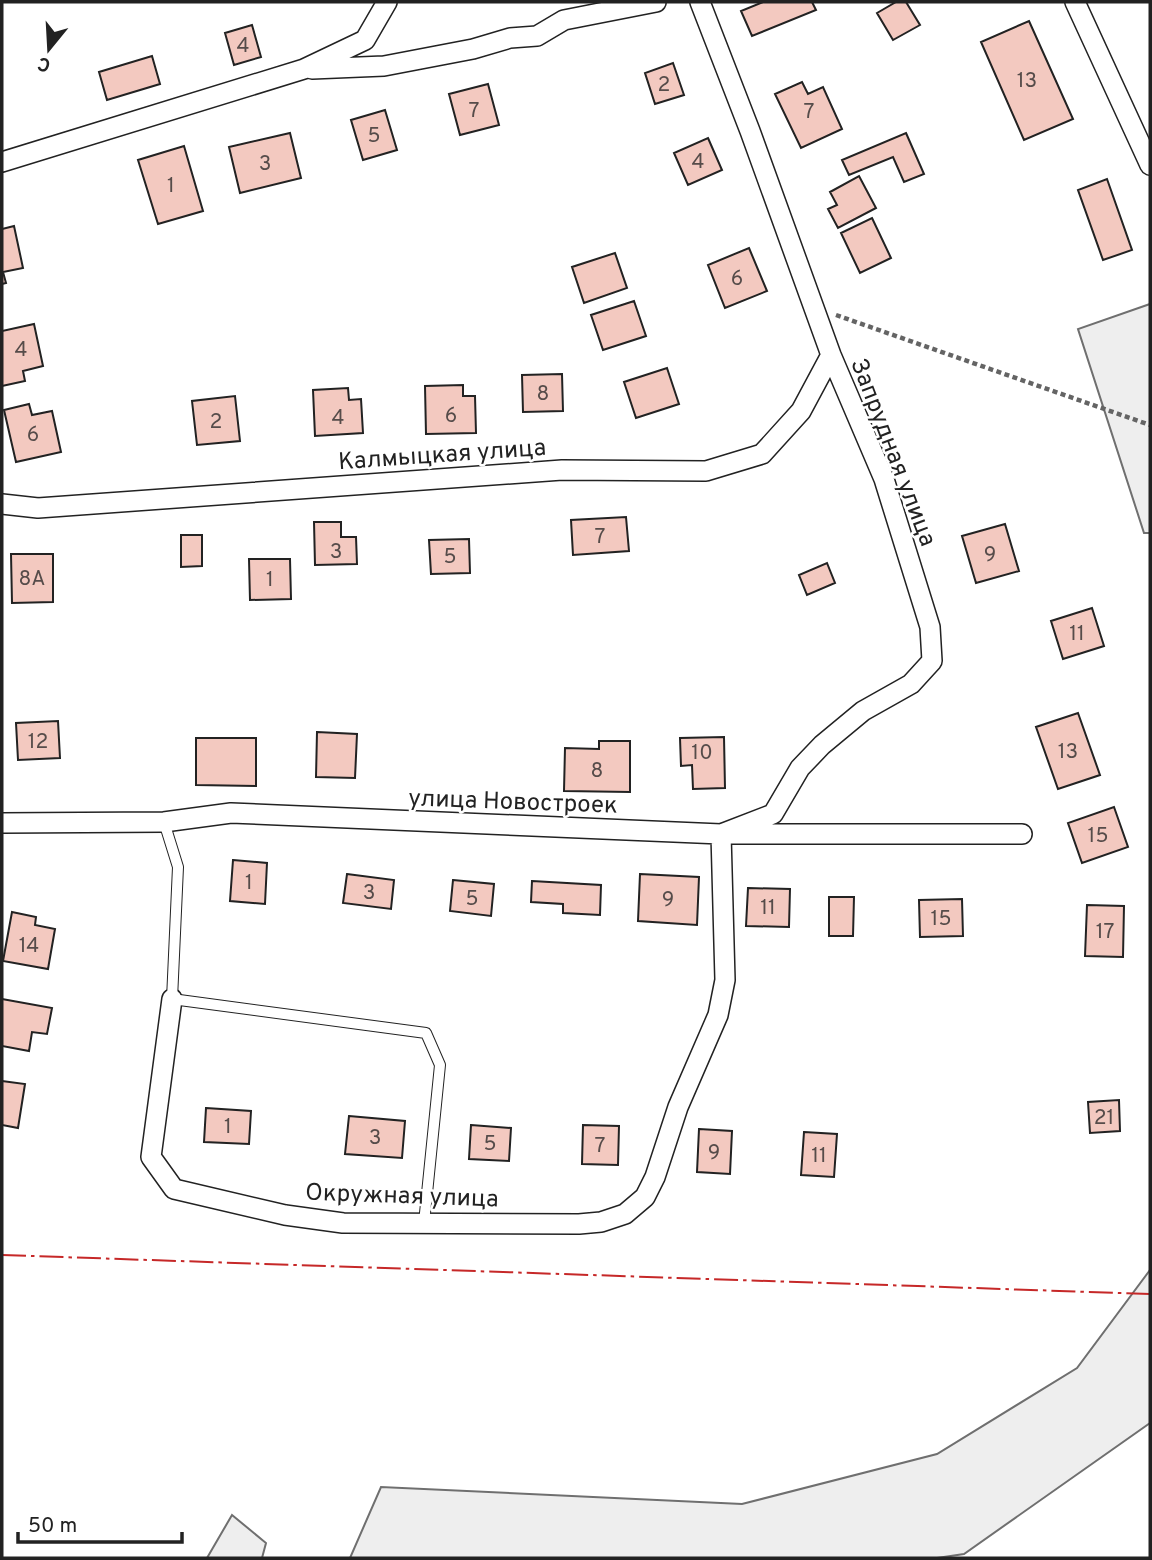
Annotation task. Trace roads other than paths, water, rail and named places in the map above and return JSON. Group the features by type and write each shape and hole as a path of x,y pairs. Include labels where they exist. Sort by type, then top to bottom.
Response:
{"street":[{"path":"2,162 304,69 365,40 387,2"},
{"path":"304,69 384,66 473,49 510,38 537,36 564,20 656,2"},
{"name":"Запрудная улица","path":"699,2 750,131 831,355 884,479 930,627 932,661 912,684 863,711 822,745 800,768 773,814 722,834"},
{"path":"1075,2 1150,165"},
{"name":"Калмыцкая улица","path":"2,504 38,508 562,470 706,471 762,454 801,411 831,355"},
{"name":"улица Новостроек","path":"2,823 164,822 231,813 722,834 1023,834"},
{"name":"Окружная улица","path":"172,999 150,1157 174,1189 285,1215 343,1223 601,1222 625,1214 645,1197 655,1177 678,1107 718,1015 725,980 722,834"}],"lane":[{"path":"164,822 178,867 172,999 426,1033 440,1065 424,1223"}]}
